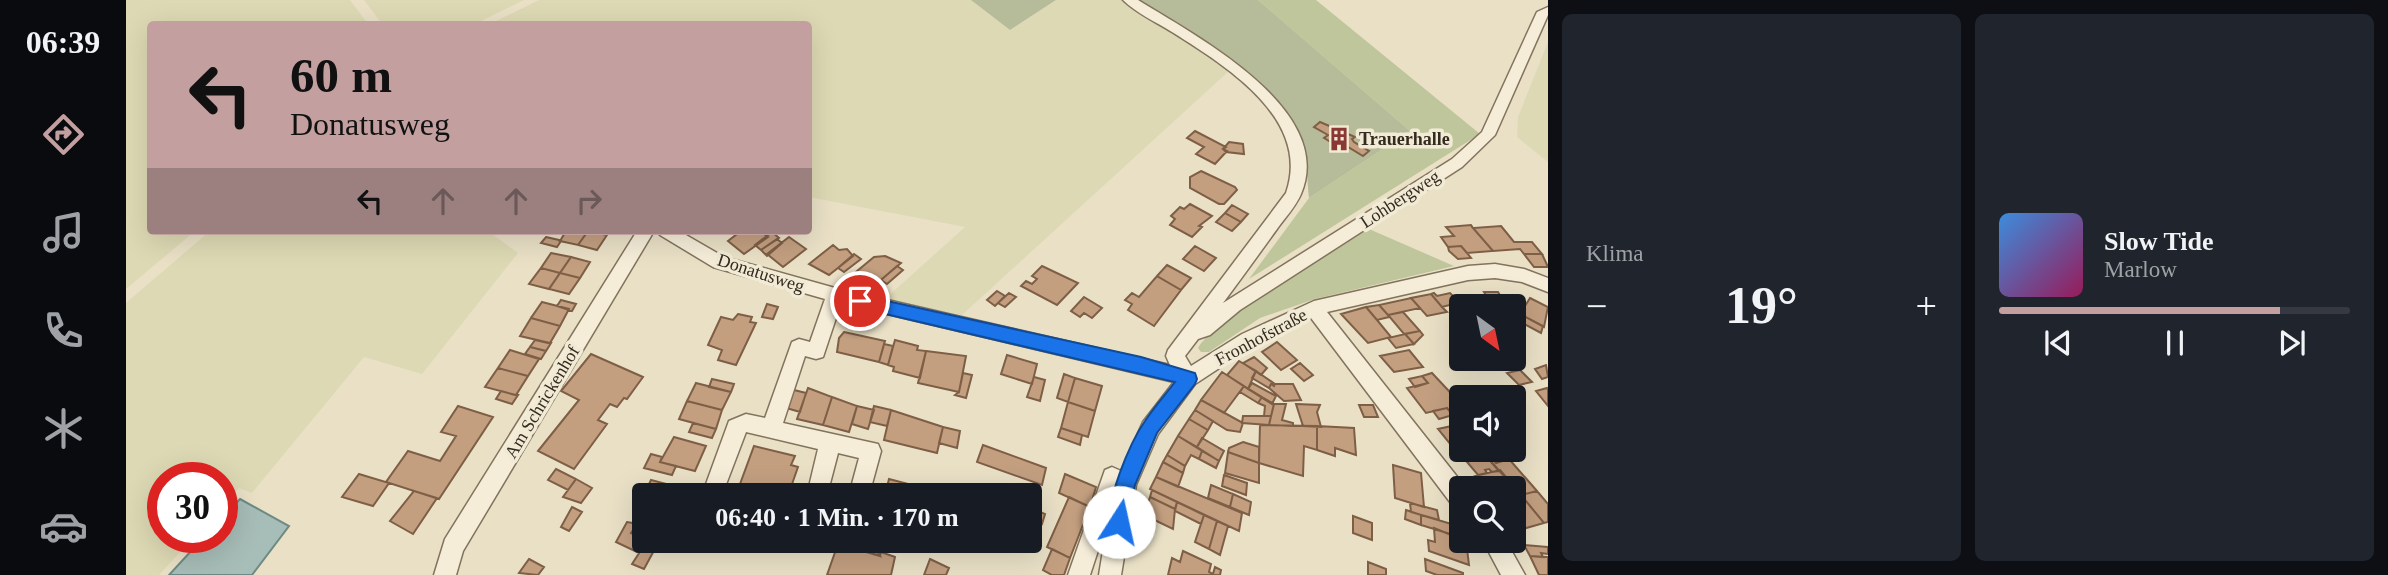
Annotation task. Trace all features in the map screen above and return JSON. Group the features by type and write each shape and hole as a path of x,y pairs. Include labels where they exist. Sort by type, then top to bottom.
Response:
{"street":[{"path":"1129,0 1261,88 1293,138 1300,164 1293,195 1175,356 1188,379"},
{"name":"Lohbergweg","path":"1191,332 1204,330 1234,305 1457,163 1488,135 1543,12 1548,11"},
{"name":"Am Schrickenhof","path":"445,575 453,547 644,235"},
{"name":"Donatusweg","path":"673,235 719,262 835,295 1141,364 1188,379"},
{"name":"Fronhofstraße","path":"1110,575 1125,485 1150,428 1188,379 1249,339 1314,308 1468,273 1496,271 1548,285"},
{"path":"771,429 799,346 816,351 835,295"},
{"path":"1314,308 1449,483"},
{"path":"716,483 736,428 746,423 871,451 862,483"},
{"path":"820,483 830,442"},
{"path":"1079,575 1112,477 1125,485"},
{"path":"1501,553 1514,575"}],"shaded area":[{"path":"126,0 350,0 366,21 147,21 147,235 190,235 126,289"},
{"path":"364,0 524,0 481,21 380,21"},
{"path":"539,0 971,0 1010,30 1056,0 1123,0 1229,71 962,315 885,299 965,227 812,198 812,21 496,21"},
{"path":"1548,42 1548,162 1517,137 1518,117"},
{"path":"205,235 493,235 518,253 422,374 364,357 252,493 238,489 238,462 147,462 147,553 179,553 159,575 126,575 126,303"}],"green space":[{"path":"971,0 1056,0 1010,30"},
{"path":"1133,0 1258,0 1410,131 1309,198 1303,150 1292,123 1276,100 1256,79 1233,61"},
{"path":"1258,0 1316,0 1480,134 1249,279 1309,198 1410,131"},
{"path":"1369,229 1454,266 1315,299 1260,318 1209,352 1201,352 1198,348 1209,335 1250,303"}],"water":[{"path":"240,499 289,526 252,575 169,575 189,553 238,553"}],"building":[{"name":"Trauerhalle","path":"1320,122 1355,137 1352,139 1354,142 1369,151 1363,156 1348,147 1344,150 1324,138 1328,135 1314,127"},
{"path":"1195,131 1226,147 1223,149 1227,151 1215,164 1196,154 1204,147 1187,138"},
{"path":"1229,142 1243,144 1244,154 1226,152 1223,149"},
{"path":"1201,171 1237,190 1224,204 1219,204 1190,188 1190,177"},
{"path":"1190,204 1212,216 1199,226 1202,227 1192,237 1170,225 1175,219 1171,216 1180,207 1184,209"},
{"path":"1232,205 1248,214 1241,222 1225,213"},
{"path":"1225,213 1241,222 1232,231 1216,222"},
{"path":"1471,225 1493,251 1467,253 1461,246 1448,247 1441,237 1454,236 1446,227"},
{"path":"1501,226 1514,242 1532,242 1542,254 1524,254 1520,249 1493,251 1473,228"},
{"path":"564,235 585,235 578,245 560,241"},
{"path":"585,235 607,235 597,250 578,245"},
{"path":"736,235 768,237 744,254 728,241"},
{"path":"768,235 779,238 761,250 755,245"},
{"path":"546,237 561,241 557,247 541,243"},
{"path":"789,237 806,249 783,267 767,254"},
{"path":"777,239 782,243 767,256 761,250"},
{"path":"833,245 839,250 847,249 853,256 829,275 809,264"},
{"path":"1195,246 1216,258 1204,271 1183,259"},
{"path":"1461,246 1471,258 1458,259 1448,247"},
{"path":"551,253 571,257 560,273 541,268"},
{"path":"854,254 861,259 844,272 838,268"},
{"path":"1524,254 1542,254 1548,267 1534,267"},
{"path":"885,256 901,263 875,285 867,278 851,276 874,257"},
{"path":"571,257 590,262 580,278 560,273"},
{"path":"1167,265 1191,278 1181,290 1157,276"},
{"path":"897,266 903,270 887,284 881,280"},
{"path":"1042,266 1078,283 1057,305 1021,286 1026,281 1032,284 1037,279 1032,276"},
{"path":"541,268 560,273 549,289 529,284"},
{"path":"560,273 580,278 569,294 549,289"},
{"path":"1157,276 1181,290 1154,326 1128,310 1132,304 1125,300 1132,293 1139,297"},
{"path":"997,291 1005,296 995,306 987,300"},
{"path":"1009,293 1016,297 1005,307 998,303"},
{"path":"1450,293 1449,305 1442,307 1431,294 1437,296"},
{"path":"1431,294 1447,312 1427,316 1411,298"},
{"path":"1084,297 1102,308 1092,318 1084,313 1080,317 1071,311"},
{"path":"1411,298 1420,308 1388,315 1379,305"},
{"path":"1530,298 1548,307 1544,327 1526,317 1526,304"},
{"path":"561,300 576,304 572,311 557,306"},
{"path":"542,302 569,309 560,326 531,318"},
{"path":"767,304 778,307 773,319 762,317"},
{"path":"1379,305 1389,317 1377,320 1366,307"},
{"path":"1366,307 1391,337 1368,343 1341,314"},
{"path":"1403,312 1420,331 1404,334 1388,315"},
{"path":"738,314 752,317 750,322 756,323 736,365 718,360 722,350 708,345 721,317 733,320"},
{"path":"1526,317 1543,326 1541,333 1526,325"},
{"path":"531,318 560,326 550,343 520,336"},
{"path":"1420,331 1423,335 1414,344 1405,334"},
{"path":"844,332 885,341 879,362 837,352 839,338"},
{"path":"1405,334 1414,344 1396,348 1388,338"},
{"path":"535,340 551,343 546,351 530,347"},
{"path":"895,340 926,351 920,378 893,371 894,367 888,365"},
{"path":"1277,342 1297,360 1281,370 1262,352"},
{"path":"884,344 893,346 888,365 879,362"},
{"path":"530,347 546,351 541,359 525,354"},
{"path":"510,350 539,359 528,376 498,368"},
{"path":"1409,350 1423,367 1394,372 1380,356"},
{"path":"926,351 966,356 959,392 918,383"},
{"path":"591,354 643,377 627,399 624,398 617,407 610,404 598,420 607,424 574,469 538,451 579,400 561,391"},
{"path":"1007,355 1037,364 1032,384 1001,374"},
{"path":"1254,357 1267,368 1261,375 1243,363"},
{"path":"1239,361 1256,371 1248,389 1227,375"},
{"path":"1300,363 1313,375 1304,381 1291,369"},
{"path":"1546,365 1548,377 1542,379 1535,369"},
{"path":"498,368 528,376 516,395 485,387"},
{"path":"1256,371 1275,384 1274,386 1271,384 1269,388 1252,378"},
{"path":"1521,371 1532,382 1519,385 1507,373"},
{"path":"1222,372 1244,386 1224,413 1201,400"},
{"path":"963,373 972,375 966,398 955,395 959,392"},
{"path":"1432,373 1449,391 1449,410 1447,408 1426,413 1407,388 1428,383 1422,376"},
{"path":"1064,374 1075,378 1068,402 1057,398"},
{"path":"1422,376 1428,383 1415,387 1409,379"},
{"path":"1034,377 1045,380 1040,401 1027,397"},
{"path":"1075,378 1102,386 1095,411 1068,402"},
{"path":"712,379 734,384 731,392 709,387"},
{"path":"696,383 731,392 722,410 687,401"},
{"path":"1252,383 1276,396 1272,404 1248,389"},
{"path":"1271,384 1293,384 1301,400 1284,401 1269,388"},
{"path":"1244,386 1262,397 1258,403 1240,392"},
{"path":"808,388 832,397 823,425 797,419"},
{"path":"790,389 806,393 800,412 783,407"},
{"path":"1548,390 1548,406 1536,391"},
{"path":"501,391 518,395 512,404 496,399"},
{"path":"832,397 857,406 849,432 823,425"},
{"path":"1262,397 1274,404 1271,416 1264,416 1265,406 1258,403"},
{"path":"1201,400 1243,423 1240,432 1227,430 1195,410"},
{"path":"687,401 722,410 716,429 679,419"},
{"path":"1068,402 1095,411 1088,437 1061,428"},
{"path":"1274,404 1286,404 1282,420 1293,423 1293,426 1269,425"},
{"path":"1296,404 1320,405 1317,412 1321,427 1303,426"},
{"path":"1359,405 1373,405 1378,417 1364,417"},
{"path":"458,406 493,417 439,499 386,482 408,451 440,461 456,436 441,432"},
{"path":"857,406 874,410 868,429 852,424"},
{"path":"874,406 891,410 887,426 870,422"},
{"path":"1447,408 1449,416 1439,419 1433,411"},
{"path":"891,410 943,427 937,453 884,440"},
{"path":"1195,410 1213,421 1208,430 1189,419"},
{"path":"1243,416 1271,416 1269,425 1242,423"},
{"path":"1189,419 1208,430 1197,447 1178,436"},
{"path":"693,423 716,429 712,438 689,432"},
{"path":"1260,425 1317,426 1317,450 1304,446 1303,476 1259,463"},
{"path":"1317,426 1354,428 1356,455 1335,448 1335,456 1317,450"},
{"path":"943,427 960,431 957,448 939,443"},
{"path":"1449,427 1449,443 1438,429"},
{"path":"1061,428 1082,435 1080,445 1058,437"},
{"path":"1178,436 1202,451 1199,459 1191,455 1185,466 1167,455"},
{"path":"674,437 706,446 695,471 660,462"},
{"path":"1202,438 1224,451 1219,461 1197,447"},
{"path":"1243,442 1259,447 1259,463 1228,452 1229,448"},
{"path":"983,445 1046,468 1042,485 977,462"},
{"path":"754,446 795,456 791,465 798,467 792,483 740,483"},
{"path":"1202,451 1219,461 1216,468 1199,459"},
{"path":"1228,452 1259,463 1259,483 1225,473"},
{"path":"651,454 662,457 660,462 676,466 672,475 644,468"},
{"path":"1167,455 1185,466 1183,473 1163,462"},
{"path":"1163,462 1183,473 1178,487 1156,477"},
{"path":"1467,462 1491,462 1499,471 1492,472 1489,469 1485,470 1487,473 1478,475"},
{"path":"1491,462 1512,462 1524,476 1504,476"},
{"path":"1393,465 1421,473 1424,507 1395,498"},
{"path":"556,469 576,479 568,490 548,480"},
{"path":"1500,470 1505,476 1475,476"},
{"path":"359,474 389,483 373,506 342,497"},
{"path":"1065,474 1096,487 1090,507 1059,493"},
{"path":"1224,475 1247,483 1246,495 1222,486"},
{"path":"1156,477 1242,513 1239,531 1150,489"},
{"path":"1526,478 1537,491 1526,494"},
{"path":"576,479 592,488 581,503 563,497"},
{"path":"889,479 904,483 888,483"},
{"path":"1211,485 1233,494 1230,507 1208,498"},
{"path":"1152,490 1177,502 1175,509 1150,497"},
{"path":"414,491 437,498 413,534 390,521"},
{"path":"1537,491 1548,504 1548,522 1544,523 1526,501 1526,494"},
{"path":"1233,494 1251,502 1249,515 1230,507"},
{"path":"1069,497 1090,507 1070,558 1047,547"},
{"path":"1150,497 1175,509 1173,529 1144,515"},
{"path":"1526,501 1544,523 1526,528"},
{"path":"1177,502 1204,515 1201,524 1175,511"},
{"path":"1410,503 1437,510 1439,520 1411,512"},
{"path":"572,507 582,512 569,531 561,527"},
{"path":"1406,510 1421,515 1421,525 1405,519"},
{"path":"1204,515 1217,521 1209,549 1195,542"},
{"path":"1421,515 1449,523 1449,534 1421,525"},
{"path":"1353,516 1372,523 1372,540 1353,533"},
{"path":"1217,521 1228,526 1220,555 1209,549"},
{"path":"627,522 632,523 632,550 616,542"},
{"path":"1434,528 1449,534 1449,553 1468,553 1469,565 1429,551 1428,540 1435,542"},
{"path":"1526,545 1548,547 1548,554 1541,553 1543,557 1530,556"},
{"path":"1052,549 1070,558 1064,575 1052,575 1043,570"},
{"path":"1183,551 1211,564 1209,572 1213,574 1215,567 1221,570 1220,575 1168,575 1172,558 1180,562"},
{"path":"639,553 653,553 644,569 632,564"},
{"path":"835,553 872,553 880,556 884,553 895,557 891,575 827,575"},
{"path":"1530,556 1548,557 1548,575 1539,575"},
{"path":"529,559 544,567 538,575 519,573"},
{"path":"930,559 949,568 946,575 924,575"},
{"path":"1425,559 1463,575 1437,575 1426,571"},
{"path":"1368,562 1386,569 1386,575 1368,575"}],"place":[{"name":"Trauerhalle","path":"1339,139"}],"route":[{"path":"860,301 1141,364 1188,379 1150,428 1125,485 1119,522"}]}
